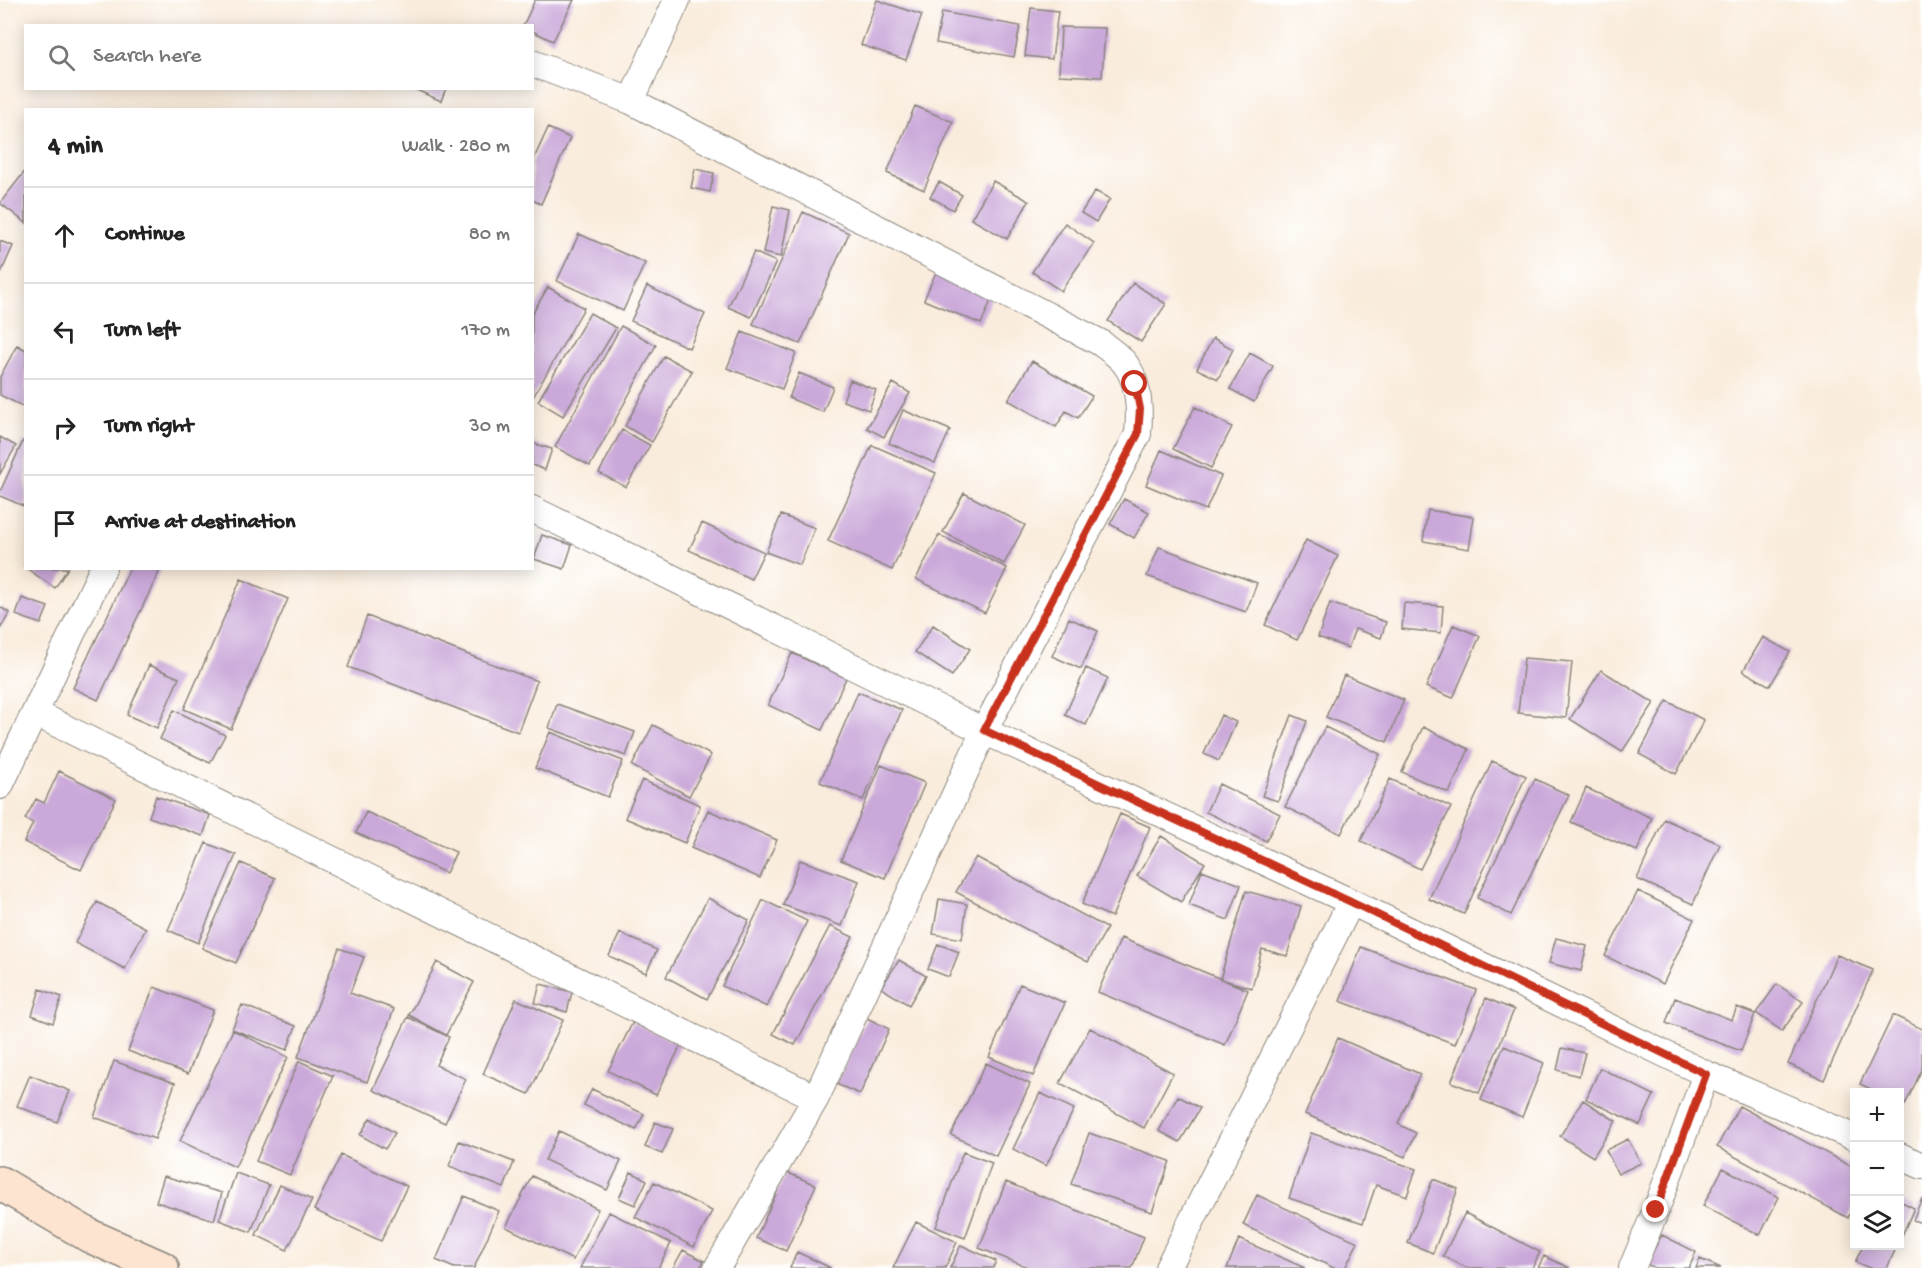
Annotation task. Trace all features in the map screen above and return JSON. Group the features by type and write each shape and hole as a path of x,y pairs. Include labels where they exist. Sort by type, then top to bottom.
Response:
{"street":[{"path":"631,101 677,0"},
{"path":"534,64 631,101 1101,343 1126,365 1135,384 1140,409 1138,434 984,730 816,1098 717,1268"},
{"path":"534,511 984,730 1351,902 1706,1074 1850,1135"},
{"path":"0,786 102,570"},
{"path":"35,713 816,1098"},
{"path":"1168,1268 1351,902"},
{"path":"1632,1268 1706,1074"},
{"path":"1904,1158 1922,1166"},
{"path":"0,1183 90,1236 162,1268"}],"building":[{"path":"535,0 574,0 553,41 534,32 534,24 524,24"},
{"path":"877,0 922,15 906,60 861,45"},
{"path":"1031,8 1058,11 1052,59 1025,56"},
{"path":"942,12 1020,26 1014,57 936,43"},
{"path":"1061,27 1105,28 1102,77 1059,75"},
{"path":"416,90 445,90 441,101"},
{"path":"915,106 953,122 924,190 887,173"},
{"path":"548,128 570,138 541,204 534,201 534,159"},
{"path":"695,169 714,173 710,192 691,188"},
{"path":"24,173 24,221 0,203"},
{"path":"993,181 1029,201 1007,239 971,219"},
{"path":"939,182 962,195 953,210 930,197"},
{"path":"1095,191 1110,199 1096,222 1081,213"},
{"path":"773,206 790,210 781,257 763,253"},
{"path":"803,212 849,233 800,344 753,324"},
{"path":"1065,223 1094,243 1061,291 1032,272"},
{"path":"579,234 645,263 623,311 557,281"},
{"path":"0,241 13,246 0,275"},
{"path":"754,252 776,262 751,317 728,307"},
{"path":"936,272 993,296 981,324 924,300"},
{"path":"1133,283 1166,304 1141,342 1108,321"},
{"path":"647,286 705,314 689,348 631,321"},
{"path":"548,287 584,308 534,396 534,311"},
{"path":"590,313 616,328 563,416 538,401"},
{"path":"621,326 656,345 590,466 555,447"},
{"path":"742,332 796,353 782,389 727,368"},
{"path":"1213,338 1233,349 1218,379 1197,369"},
{"path":"17,345 24,349 24,407 0,395 0,377"},
{"path":"1250,353 1273,366 1254,402 1230,389"},
{"path":"664,356 692,371 652,442 625,426"},
{"path":"1032,361 1092,396 1078,418 1066,411 1056,427 1008,400"},
{"path":"799,373 833,387 823,412 789,398"},
{"path":"850,380 876,390 869,410 843,401"},
{"path":"893,383 910,393 884,437 867,428"},
{"path":"1195,407 1232,427 1211,468 1173,449"},
{"path":"903,410 950,430 935,463 889,443"},
{"path":"622,430 650,445 626,487 599,473"},
{"path":"0,437 16,446 0,474"},
{"path":"24,441 24,506 0,496"},
{"path":"534,444 552,449 545,470 534,466"},
{"path":"872,445 936,473 892,570 828,541"},
{"path":"1161,450 1221,476 1206,510 1146,485"},
{"path":"964,493 1025,525 1004,564 943,532"},
{"path":"1124,499 1149,512 1134,538 1110,524"},
{"path":"1428,510 1474,517 1469,549 1423,541"},
{"path":"781,515 815,528 800,565 766,552"},
{"path":"702,523 764,552 751,579 689,550"},
{"path":"542,535 572,545 564,569 534,559"},
{"path":"939,535 1007,568 985,613 916,579"},
{"path":"1306,540 1338,556 1297,640 1265,625"},
{"path":"1159,547 1257,583 1246,612 1147,576"},
{"path":"29,570 67,570 55,588"},
{"path":"129,570 160,570 98,700 73,688"},
{"path":"241,579 288,599 231,729 184,709"},
{"path":"22,598 48,607 41,624 16,615"},
{"path":"1330,603 1386,622 1381,638 1355,629 1348,648 1318,637"},
{"path":"1404,603 1443,606 1441,633 1402,629"},
{"path":"0,607 10,613 0,629"},
{"path":"367,616 537,681 518,732 348,667"},
{"path":"1069,618 1098,631 1081,669 1052,656"},
{"path":"933,625 970,649 952,676 915,652"},
{"path":"1453,625 1480,636 1453,698 1426,687"},
{"path":"1763,637 1790,652 1770,686 1743,671"},
{"path":"792,653 846,678 822,730 768,705"},
{"path":"1524,658 1572,662 1566,718 1518,713"},
{"path":"149,665 179,678 157,728 127,715"},
{"path":"1086,668 1108,678 1086,725 1065,715"},
{"path":"1601,670 1654,703 1622,752 1570,719"},
{"path":"1344,675 1404,700 1387,742 1326,717"},
{"path":"858,692 902,710 863,800 820,782"},
{"path":"1667,701 1704,720 1676,774 1639,754"},
{"path":"557,704 635,732 626,756 549,728"},
{"path":"174,710 225,735 210,763 160,739"},
{"path":"1221,715 1236,722 1219,761 1204,754"},
{"path":"1292,715 1307,721 1278,801 1262,796"},
{"path":"653,725 711,755 689,796 632,766"},
{"path":"1325,727 1380,754 1341,834 1285,807"},
{"path":"1423,727 1469,749 1449,793 1402,772"},
{"path":"550,732 623,761 608,797 535,768"},
{"path":"1492,761 1526,776 1464,914 1429,899"},
{"path":"881,765 925,783 885,878 841,860"},
{"path":"59,771 116,799 81,870 24,842 33,823 25,819 36,799 44,803"},
{"path":"1390,779 1451,807 1420,869 1361,841"},
{"path":"1535,779 1569,795 1511,915 1477,898"},
{"path":"642,780 700,805 685,843 625,818"},
{"path":"1219,784 1280,814 1266,841 1206,812"},
{"path":"1586,788 1652,818 1637,851 1571,822"},
{"path":"156,796 210,815 203,836 149,817"},
{"path":"708,810 777,840 760,878 691,848"},
{"path":"366,812 456,852 446,873 356,833"},
{"path":"1120,814 1150,827 1112,917 1082,904"},
{"path":"1664,819 1720,844 1693,904 1637,879"},
{"path":"1161,836 1205,863 1181,902 1137,876"},
{"path":"206,843 236,855 198,943 168,930"},
{"path":"976,857 1107,928 1088,962 956,892"},
{"path":"800,860 859,881 842,926 783,905"},
{"path":"241,863 275,878 236,963 202,948"},
{"path":"1202,870 1241,885 1228,920 1189,905"},
{"path":"1246,891 1301,906 1287,956 1262,949 1252,988 1220,979"},
{"path":"1638,891 1694,919 1663,984 1605,956"},
{"path":"708,898 749,920 707,999 666,977"},
{"path":"939,899 967,904 962,939 933,934"},
{"path":"763,900 807,921 767,1007 722,986"},
{"path":"97,902 146,928 125,969 75,943"},
{"path":"830,926 853,937 795,1045 773,1034"},
{"path":"620,933 657,950 646,973 609,956"},
{"path":"1121,938 1248,990 1225,1045 1098,992"},
{"path":"1556,938 1587,946 1581,971 1549,963"},
{"path":"938,944 959,952 949,977 928,969"},
{"path":"1361,947 1476,990 1455,1044 1340,1001"},
{"path":"339,948 364,957 350,993 394,1009 367,1082 298,1057"},
{"path":"1837,955 1873,970 1824,1080 1788,1064"},
{"path":"899,960 926,976 909,1005 881,988"},
{"path":"437,962 474,982 446,1035 409,1015"},
{"path":"540,984 572,992 567,1012 535,1003"},
{"path":"1020,984 1065,1003 1033,1076 989,1057"},
{"path":"1777,984 1803,1002 1782,1031 1756,1013"},
{"path":"154,987 213,1010 188,1074 128,1051"},
{"path":"40,989 62,997 53,1023 32,1015"},
{"path":"1486,998 1514,1010 1479,1093 1451,1082"},
{"path":"1675,998 1732,1020 1737,1007 1755,1014 1741,1051 1666,1023"},
{"path":"516,999 563,1020 529,1094 483,1074"},
{"path":"242,1005 296,1026 287,1050 232,1029"},
{"path":"1893,1015 1922,1029 1922,1069 1905,1105 1904,1088 1868,1088 1860,1084"},
{"path":"408,1017 449,1037 436,1065 466,1079 445,1123 373,1090"},
{"path":"867,1018 889,1029 860,1094 836,1084"},
{"path":"633,1022 681,1045 656,1095 608,1071"},
{"path":"1090,1028 1173,1073 1144,1128 1060,1083"},
{"path":"233,1030 288,1057 235,1167 180,1141"},
{"path":"1338,1038 1420,1074 1398,1124 1416,1133 1405,1157 1305,1114"},
{"path":"1504,1046 1544,1063 1522,1117 1481,1100"},
{"path":"1562,1048 1585,1053 1579,1076 1557,1070"},
{"path":"114,1061 175,1083 155,1139 94,1117"},
{"path":"299,1061 333,1076 290,1175 256,1161"},
{"path":"986,1063 1030,1084 996,1156 951,1135"},
{"path":"1600,1068 1654,1095 1640,1125 1586,1099"},
{"path":"30,1075 70,1091 57,1122 17,1106"},
{"path":"592,1089 644,1114 636,1130 584,1105"},
{"path":"1040,1093 1074,1109 1046,1166 1013,1149"},
{"path":"1178,1096 1200,1108 1180,1142 1159,1131"},
{"path":"1583,1100 1616,1121 1593,1157 1560,1136"},
{"path":"1739,1106 1850,1166 1850,1214 1848,1218 1717,1147"},
{"path":"370,1118 395,1133 385,1149 360,1135"},
{"path":"655,1122 673,1129 662,1154 645,1147"},
{"path":"559,1131 621,1161 607,1190 545,1160"},
{"path":"1089,1133 1170,1161 1152,1212 1071,1184"},
{"path":"1311,1133 1416,1169 1407,1196 1376,1185 1363,1223 1289,1198"},
{"path":"1628,1139 1641,1163 1618,1174 1606,1150"},
{"path":"459,1141 514,1162 504,1188 449,1166"},
{"path":"963,1152 992,1163 965,1238 936,1227"},
{"path":"341,1155 407,1186 381,1241 314,1210"},
{"path":"1723,1168 1779,1197 1760,1235 1703,1206"},
{"path":"631,1172 647,1180 635,1205 619,1198"},
{"path":"786,1172 816,1185 786,1251 756,1238"},
{"path":"236,1173 269,1185 251,1232 219,1220"},
{"path":"164,1176 222,1193 214,1220 156,1202"},
{"path":"532,1176 598,1209 573,1260 506,1227"},
{"path":"1433,1179 1458,1189 1433,1253 1408,1243"},
{"path":"654,1182 712,1211 694,1247 635,1217"},
{"path":"1006,1182 1144,1237 1132,1268 1030,1268 979,1248"},
{"path":"280,1185 312,1200 287,1250 256,1235"},
{"path":"1257,1195 1358,1242 1345,1268 1334,1268 1243,1225"},
{"path":"464,1196 499,1211 474,1268 454,1268 436,1260"},
{"path":"1922,1198 1922,1223 1913,1220"},
{"path":"1904,1203 1914,1208 1904,1231"},
{"path":"609,1212 671,1243 658,1268 580,1268"},
{"path":"1465,1213 1540,1252 1532,1268 1467,1268 1443,1256"},
{"path":"916,1222 957,1242 945,1268 893,1268"},
{"path":"1662,1235 1696,1252 1689,1268 1655,1268 1646,1264"},
{"path":"1239,1239 1305,1268 1227,1268"},
{"path":"961,1245 996,1261 993,1268 950,1268"},
{"path":"683,1250 704,1261 700,1268 673,1268"},
{"path":"1861,1250 1895,1250 1887,1268 1870,1268 1855,1262"},
{"path":"797,1252 831,1268 790,1268"},
{"path":"1544,1256 1570,1268 1538,1268"},
{"path":"1700,1259 1721,1268 1696,1268"}],"route":[{"path":"1135,384 1140,409 1138,434 984,730 1351,902 1706,1074 1656,1210"}]}
